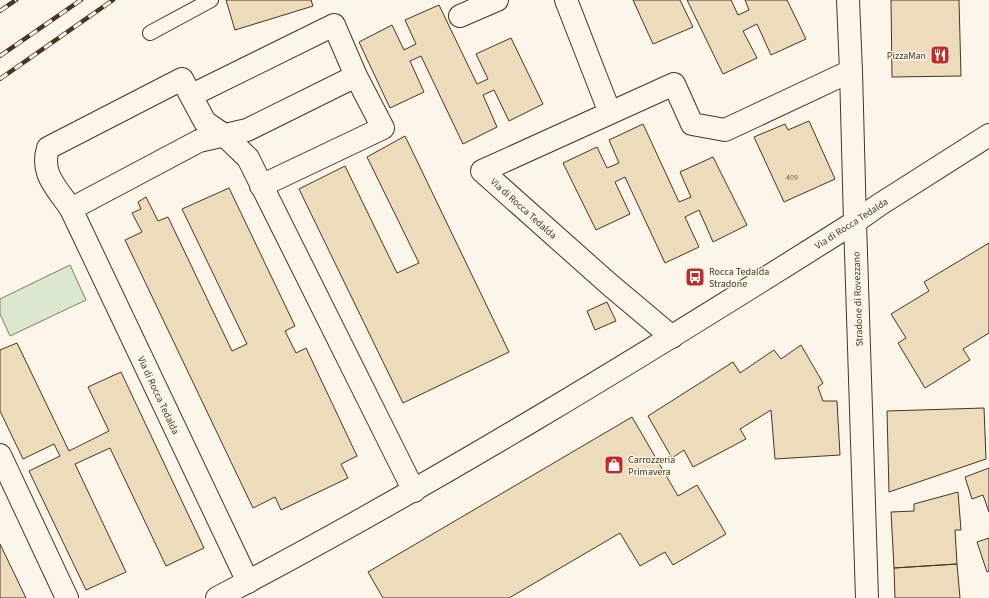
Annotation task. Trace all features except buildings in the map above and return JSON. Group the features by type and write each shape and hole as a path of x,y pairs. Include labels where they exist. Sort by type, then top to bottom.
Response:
{"street":[{"path":"460,16 497,0"},
{"path":"566,0 610,113"},
{"name":"Stradone di Rovezzano","path":"848,0 867,598"},
{"path":"192,96 334,25 356,76 383,128 261,186"},
{"name":"Via di Rocca Tedalda","path":"672,337 609,284 482,171 674,84 692,124 725,130 851,70"},
{"path":"71,209 199,141 246,130 356,76"},
{"name":"Via di Rocca Tedalda","path":"248,582 71,209 49,178 46,167 48,148 182,79 205,122 224,135 248,158 414,490"},
{"name":"Via di Rocca Tedalda","path":"217,598 414,490 672,337 855,222 989,135"},
{"path":"0,456 67,598"}],"lane":[{"path":"150,34 211,0"}],"green space":[{"path":"70,265 86,300 10,336 0,314 0,299"}],"railway":[{"path":"0,11 16,0"},
{"path":"0,56 81,0"},
{"path":"0,79 113,0"}],"place":[{"name":"PizzaMan","path":"940,55"},
{"name":"Rocca Tedalda Stradone","path":"695,277"},
{"name":"Carrozzeria Primavera","path":"614,465"}]}
